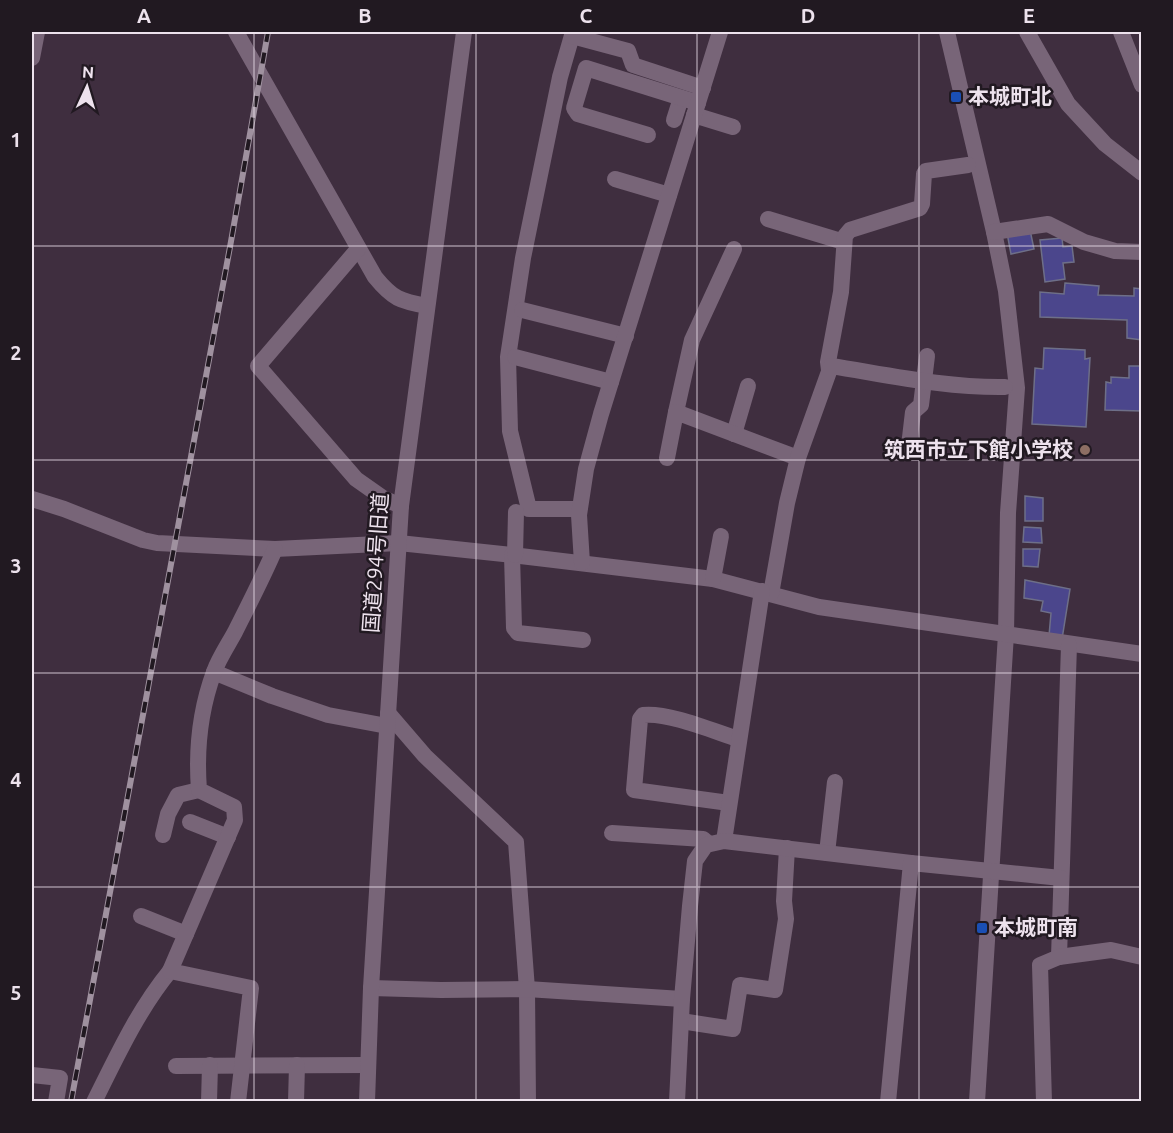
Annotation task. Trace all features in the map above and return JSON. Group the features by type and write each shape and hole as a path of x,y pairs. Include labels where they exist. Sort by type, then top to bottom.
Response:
{"street":[{"path":"32,58 37,32"},
{"path":"236,32 375,277 388,292 402,302 427,306"},
{"name":"国道294号旧道","path":"367,1101 371,988 401,506 464,32"},
{"path":"582,563 579,509 586,469 720,32"},
{"path":"947,32 1006,291 1017,388 1008,513 1006,634 977,1101"},
{"path":"1121,32 1142,85"},
{"path":"579,509 529,508 510,431 508,357 523,258 560,77 572,34 628,51 633,65 698,102 733,127"},
{"path":"1031,34 1068,104 1105,144 1142,173"},
{"path":"648,135 575,112 574,108 586,68 698,102"},
{"path":"674,120 681,98"},
{"path":"829,370 828,362 841,292 845,236 850,230 920,208 926,171 968,165"},
{"path":"615,180 669,195"},
{"path":"768,219 844,242"},
{"path":"994,232 1048,224 1084,242 1115,251 1142,252"},
{"path":"358,249 258,366 356,479 383,498 401,506"},
{"path":"667,458 692,340 734,249"},
{"path":"522,310 626,336"},
{"path":"909,446 913,412 921,405 927,356"},
{"path":"514,357 611,382"},
{"path":"717,842 729,803 738,739 787,503 798,458 831,366 923,380 982,387 1005,387"},
{"path":"734,434 748,386"},
{"path":"676,412 798,458"},
{"path":"32,499 143,540 200,546 275,549 399,543 514,555 713,579 819,607 1142,654"},
{"path":"516,512 514,628 518,633 583,640"},
{"path":"713,579 721,536"},
{"path":"199,790 198,740 214,672 263,578 275,549"},
{"path":"1059,957 1069,645"},
{"path":"214,672 272,696 328,715 388,719 516,842 527,989 528,1101"},
{"path":"729,803 634,790 640,719 643,715 669,718 738,739"},
{"path":"827,853 835,782"},
{"path":"94,1101 135,1021 151,994 171,971 235,820 234,807 199,790 178,795 168,814 163,835"},
{"path":"190,822 228,837"},
{"path":"612,832 703,839 1061,878"},
{"path":"677,1101 682,999 695,861 706,845 717,842"},
{"path":"681,1021 733,1029 740,985 775,990 786,919 784,901 787,848"},
{"path":"888,1101 910,863"},
{"path":"141,916 186,934"},
{"path":"1044,1101 1040,965 1059,957 1111,950 1142,957"},
{"path":"171,971 251,988 238,1101"},
{"path":"371,988 527,989 682,999"},
{"path":"209,1101 210,1065"},
{"path":"296,1101 297,1065"},
{"path":"176,1066 368,1065"},
{"path":"32,1075 60,1078 56,1101"}],"building":[{"path":"1030,230 1034,249 1011,254 1007,233"},
{"path":"1062,238 1063,247 1072,246 1074,262 1063,263 1065,279 1045,282 1040,240"},
{"path":"1065,283 1099,286 1098,295 1134,296 1134,288 1142,289 1142,340 1127,338 1127,320 1040,317 1040,292 1064,294"},
{"path":"1044,348 1085,350 1085,359 1090,358 1086,427 1032,424 1035,368 1043,369"},
{"path":"1129,366 1142,366 1142,411 1105,410 1106,382 1111,383 1111,377 1129,378"},
{"path":"1025,496 1043,498 1043,521 1025,521"},
{"path":"1024,527 1041,528 1042,543 1023,542"},
{"path":"1023,549 1040,549 1038,567 1023,566"},
{"path":"1025,580 1070,589 1062,639 1049,636 1051,613 1041,611 1043,601 1024,598"}],"railway":[{"path":"71,1102 268,32"}],"place":[{"name":"本城町北","path":"956,97"},
{"name":"筑西市立下館小学校","path":"1085,450"},
{"name":"本城町南","path":"982,928"}]}
